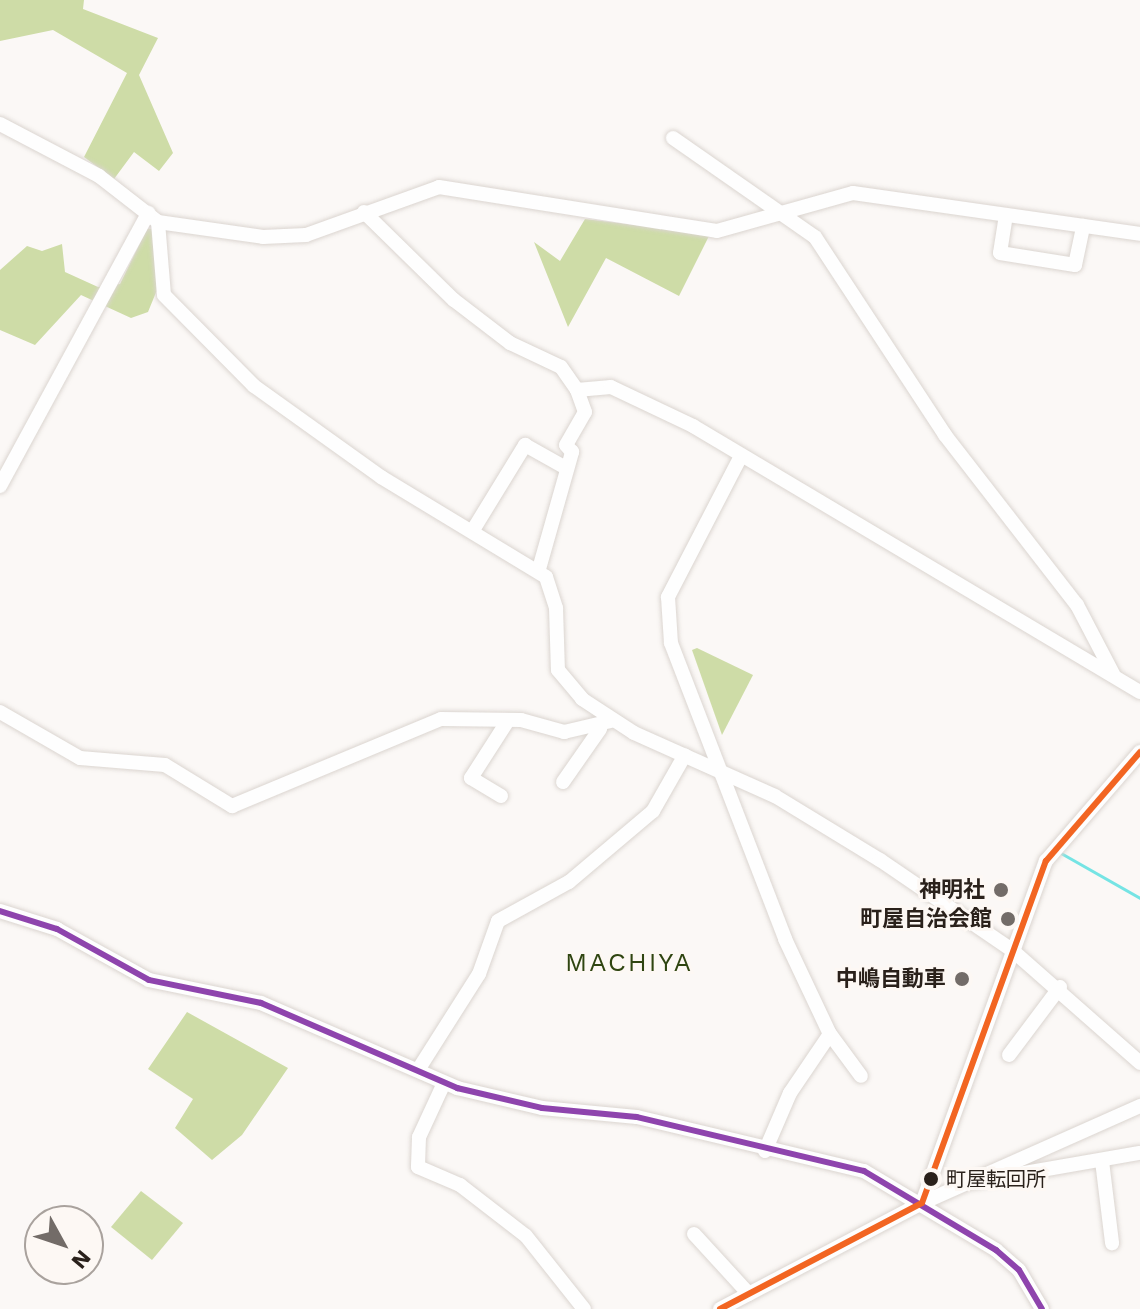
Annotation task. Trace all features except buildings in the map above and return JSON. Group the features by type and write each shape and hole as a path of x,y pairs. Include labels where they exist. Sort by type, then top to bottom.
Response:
{"street":[{"path":"0,124 99,176 153,217 284,239 439,187 717,231 785,211 873,193 1140,234"},
{"path":"673,138 785,211 815,237 863,302 945,435 1077,605 1113,674"},
{"path":"364,212 434,283 502,339 561,367 577,390 585,412 566,445 572,452 539,569"},
{"path":"1006,215 1000,253 1075,265 1083,226"},
{"path":"0,486 153,217"},
{"path":"153,217 164,295 234,367 381,477 539,569 556,608 564,683 606,725 717,768 825,826 1012,950 1060,987 1140,1063"},
{"path":"577,390 611,387 741,456 1140,692"},
{"path":"473,530 525,445 566,468"},
{"path":"741,456 668,597 671,643 717,768 830,1034 861,1076"},
{"path":"0,712 80,758 165,765 232,806 441,719 507,722 564,732 606,725"},
{"path":"501,796 471,778 507,722"},
{"path":"563,782 606,725"},
{"path":"922,1203 1012,950 1053,847 1140,752"},
{"path":"418,1070 479,974 498,921 569,882 653,811 685,755"},
{"path":"0,911 57,929 149,980 261,1003 444,1083 542,1108 637,1117 765,1151 864,1171 922,1203 1019,1270 1042,1309"},
{"path":"1009,1055 1060,987"},
{"path":"765,1151 790,1093 830,1034"},
{"path":"444,1083 419,1137 418,1167 460,1185 526,1236 584,1309"},
{"path":"720,1309 922,1203 973,1182 1010,1158 1140,1106"},
{"path":"973,1182 1140,1153"},
{"path":"1102,1161 1112,1243"},
{"path":"694,1234 749,1294"}],"green space":[{"path":"0,0 84,0 83,9 158,38 139,75 173,153 159,171 134,152 114,179 84,157 127,73 53,30 0,41"},
{"path":"585,219 710,234 679,296 606,258 568,327 534,242 560,261"},
{"path":"147,229 153,229 157,290 148,312 131,318 81,295 35,345 0,330 0,270 27,246 42,251 62,244 65,272 98,287 120,284"},
{"path":"697,648 753,675 722,735 692,650"},
{"path":"187,1012 288,1068 242,1135 212,1160 175,1128 193,1099 148,1069"},
{"path":"141,1191 183,1223 152,1260 111,1227"}],"waterway":[{"path":"1059,852 1140,898"}],"transit line":[{"path":"720,1309 922,1203 1046,861 1140,752"},
{"path":"0,911 57,929 149,980 261,1003 457,1088 542,1108 637,1117 864,1171 996,1250 1019,1270 1042,1309"}],"place":[{"name":"神明社","path":"1001,890"},
{"name":"町屋自治会館","path":"1008,919"},
{"name":"中嶋自動車","path":"962,979"},
{"name":"町屋転回所","path":"931,1179"}],"district":[{"name":"MACHIYA","path":"629,963"}]}
